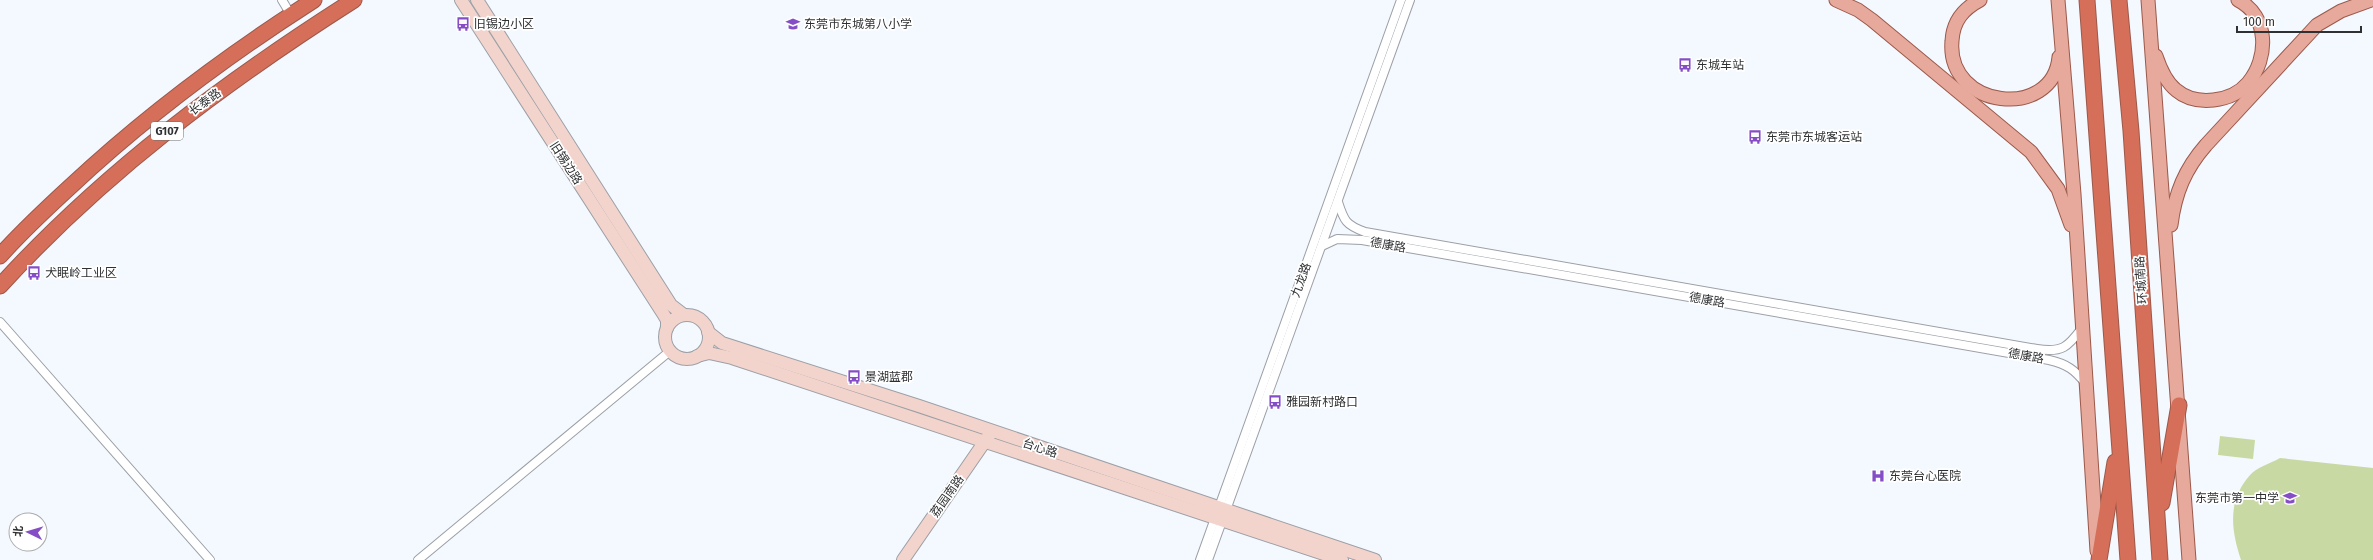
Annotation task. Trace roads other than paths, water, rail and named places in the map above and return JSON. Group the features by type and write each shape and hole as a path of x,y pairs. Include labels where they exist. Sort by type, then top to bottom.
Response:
{"highway":[{"name":"长泰路","path":"0,256 37,218 138,126 193,84 314,0"},
{"name":"长泰路","path":"0,286 51,232 152,142 255,66 354,0"},
{"path":"2087,0 2128,560"},
{"name":"环城南路","path":"2119,0 2160,560"},
{"path":"2158,528 2179,405"},
{"path":"2098,560 2119,435"}],"main road":[{"name":"旧锡边路","path":"461,0 662,312 666,320 667,328"},
{"name":"旧锡边路","path":"477,0 671,304 684,315"},
{"path":"1836,0 1858,10 1872,20 2031,152 2058,189 2070,222 2077,254"},
{"path":"1980,0 1970,5 1959,17 1954,26 1951,48 1956,69 1963,79 1981,94 2000,99 2012,99 2035,93 2045,86 2056,71 2061,31"},
{"path":"2058,0 2098,560"},
{"path":"2148,0 2190,560"},
{"path":"2151,37 2160,66 2175,90 2183,95 2204,101 2229,97 2248,83 2255,73 2262,53 2263,41 2258,20 2247,5 2238,0"},
{"path":"2168,253 2178,188 2192,161 2317,26 2341,11 2371,0"},
{"path":"684,315 695,316 701,320 708,332 706,346 696,356 683,358 670,351 665,338 667,328 674,319 684,315"},
{"name":"台心路","path":"708,332 722,343 822,374 992,438"},
{"name":"台心路","path":"696,356 708,353 732,358 992,438 1220,513 1375,560"},
{"name":"荔园南路","path":"903,560 992,438"},
{"name":"荔园南路","path":"913,560 992,438"},
{"name":"台心路","path":"1220,513 1342,560"}],"street":[{"path":"282,0 291,15"},
{"name":"九龙路","path":"1208,560 1220,513 1401,0"},
{"name":"九龙路","path":"1200,560 1220,513 1322,246 1410,0"},
{"name":"德康路","path":"1338,202 1343,218 1349,226 1364,232 2022,347 2050,351 2062,349 2071,343 2082,328"},
{"name":"德康路","path":"1322,246 1337,239 1362,240 2050,360 2063,363 2072,368 2086,384"},
{"path":"0,322 210,560"},
{"path":"418,560 670,351"}],"place":[{"name":"旧锡边小区","path":"463,24"},
{"name":"东莞市东城第八小学","path":"793,24"},
{"name":"东城车站","path":"1685,65"},
{"name":"东莞市东城客运站","path":"1755,137"},
{"name":"犬眠岭工业区","path":"34,273"},
{"name":"景湖蓝郡","path":"854,377"},
{"name":"雅园新村路口","path":"1275,402"},
{"name":"东莞台心医院","path":"1878,476"},
{"name":"东莞市第一中学","path":"2290,498"}]}
